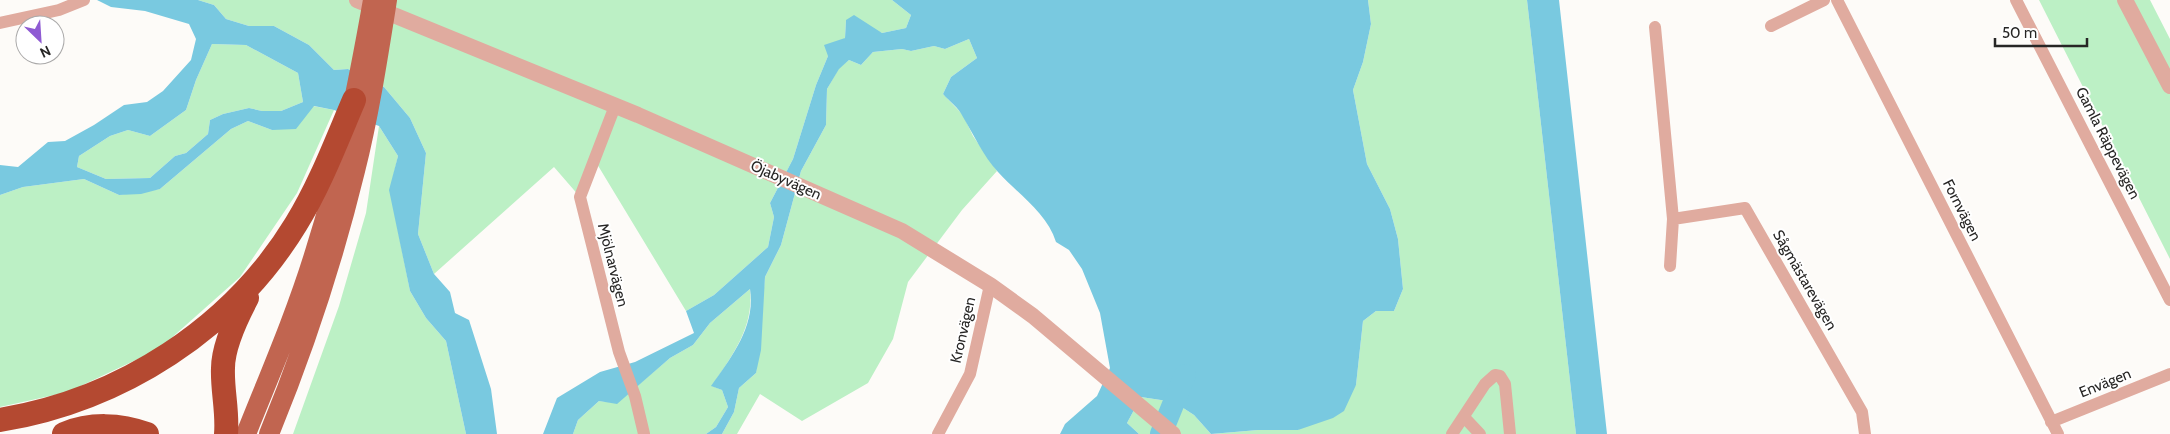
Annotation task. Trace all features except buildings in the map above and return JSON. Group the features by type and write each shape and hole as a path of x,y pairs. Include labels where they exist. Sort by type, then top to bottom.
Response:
{"highway":[{"path":"226,434 228,416 223,367 234,321 259,276 297,223 351,130 354,100"},
{"path":"0,420 42,411 107,388 136,374 191,340 238,299 259,276"},
{"path":"64,434 83,427 102,426 119,427 147,434"}],"main road":[{"path":"354,100 368,70 373,0"},
{"path":"246,434 315,254 387,0"},
{"path":"269,434 288,387 328,268 356,170 351,130"}],"street":[{"path":"0,23 59,10 84,0"},
{"name":"Öjabyvägen","path":"357,0 428,31 614,106 902,232 990,285 1033,316 1173,434"},
{"path":"1771,26 1824,0"},
{"name":"Fornvägen","path":"1837,0 2058,434"},
{"name":"Gamla Räppevägen","path":"2016,0 2170,300"},
{"path":"2125,0 2170,86"},
{"path":"1655,27 1673,218 1670,266"},
{"name":"Mjölnarvägen","path":"614,106 580,197 619,352 635,396 644,432"},
{"name":"Sågmästarevägen","path":"1673,218 1745,208 1862,412 1864,434"},
{"name":"Kronvägen","path":"938,434 970,374 990,285"},
{"name":"Envägen","path":"2052,422 2170,374"},
{"path":"1452,434 1490,378 1500,376 1506,384 1510,434"},
{"path":"1464,417 1480,434"}],"green space":[{"path":"198,0 892,0 911,15 906,28 882,33 846,20 845,38 828,56 816,85 793,159 770,203 774,217 768,247 714,295 686,311 594,159 580,197 554,167 434,274 418,234 426,153 410,118 384,87 348,69 334,70 309,45 274,26 249,26 226,19 214,5"},
{"path":"1368,0 1527,0 1576,434 1211,434 1258,430 1298,430 1356,385 1363,321 1376,311 1394,311 1403,289 1398,239 1390,209 1367,164 1353,90 1363,62 1371,24"},
{"path":"2039,0 2150,0 2170,39 2170,259"},
{"path":"969,39 977,58 951,77 943,94 963,115 973,136 997,171 962,210 908,282 893,339 868,383 802,421 760,394 737,434 722,434 734,412 739,388 756,373 765,277 781,245 801,171 826,125 827,89 839,68 849,60 861,65 873,52 902,49 911,51 934,46 945,49"},
{"path":"212,44 246,45 298,73 303,102 281,111 262,111 249,108 223,114 210,120 208,134 186,153 175,156 150,178 106,179 77,167 79,156 110,136 128,130 150,136 186,110 196,80"},
{"path":"313,106 334,110 297,193 240,277 159,349 68,392 0,407 0,195 23,187 84,179 119,195 160,189 231,129 248,121 272,130"},
{"path":"379,126 398,156 390,190 410,291 426,318 446,341 466,434 293,434 339,306 366,213"},
{"path":"750,289 749,316 745,329 734,352 712,386 722,390 728,407 716,427 706,434 573,434 578,420 599,401 617,403 670,358 693,345 710,323"},
{"path":"1141,397 1174,402 1194,415 1211,434 1139,434 1127,423"}],"water":[{"path":"97,0 198,0 214,5 226,19 249,26 274,26 309,45 334,70 348,69 384,87 410,118 426,153 418,234 434,274 450,292 455,313 469,320 491,389 497,434 466,434 446,341 426,318 410,291 389,190 398,156 379,126 334,110 314,106 296,129 272,130 248,121 231,129 160,189 141,194 119,195 84,179 23,187 0,195 0,165 18,167 48,142 65,141 124,105 147,102 163,91 191,60 196,39 189,24 145,11 111,7","holes":["212,44 246,45 298,73 303,102 281,111 262,111 249,108 223,114 210,120 208,134 186,153 175,156 150,178 106,179 77,167 79,156 110,136 128,130 150,136 186,110 196,80"]},
{"path":"892,0 1368,0 1371,24 1363,62 1353,90 1367,164 1390,209 1398,239 1403,289 1394,311 1376,311 1363,321 1356,385 1344,411 1333,418 1298,430 1258,430 1211,434 1194,415 1174,402 1141,397 1127,423 1139,434 1060,434 1065,424 1097,396 1110,368 1100,313 1082,269 1069,250 1056,242 1052,232 1039,213 993,166 961,114 943,94 951,77 977,58 969,39 945,49 934,46 911,51 902,49 873,52 861,65 849,60 839,69 827,89 826,125 801,171 781,245 765,277 761,350 756,373 739,388 734,412 722,434 706,434 716,427 728,407 722,390 711,386 734,353 746,329 751,303 750,289 710,323 693,345 670,358 617,404 599,401 578,420 573,434 543,434 557,398 600,372 635,362 694,333 686,311 714,295 768,247 774,217 770,203 793,159 816,85 828,56 824,45 845,38 846,20 854,15 882,33 906,28 911,15"},
{"path":"1527,0 1559,0 1607,434 1576,434"}],"waterway":[{"path":"1161,434 1185,375"}]}
